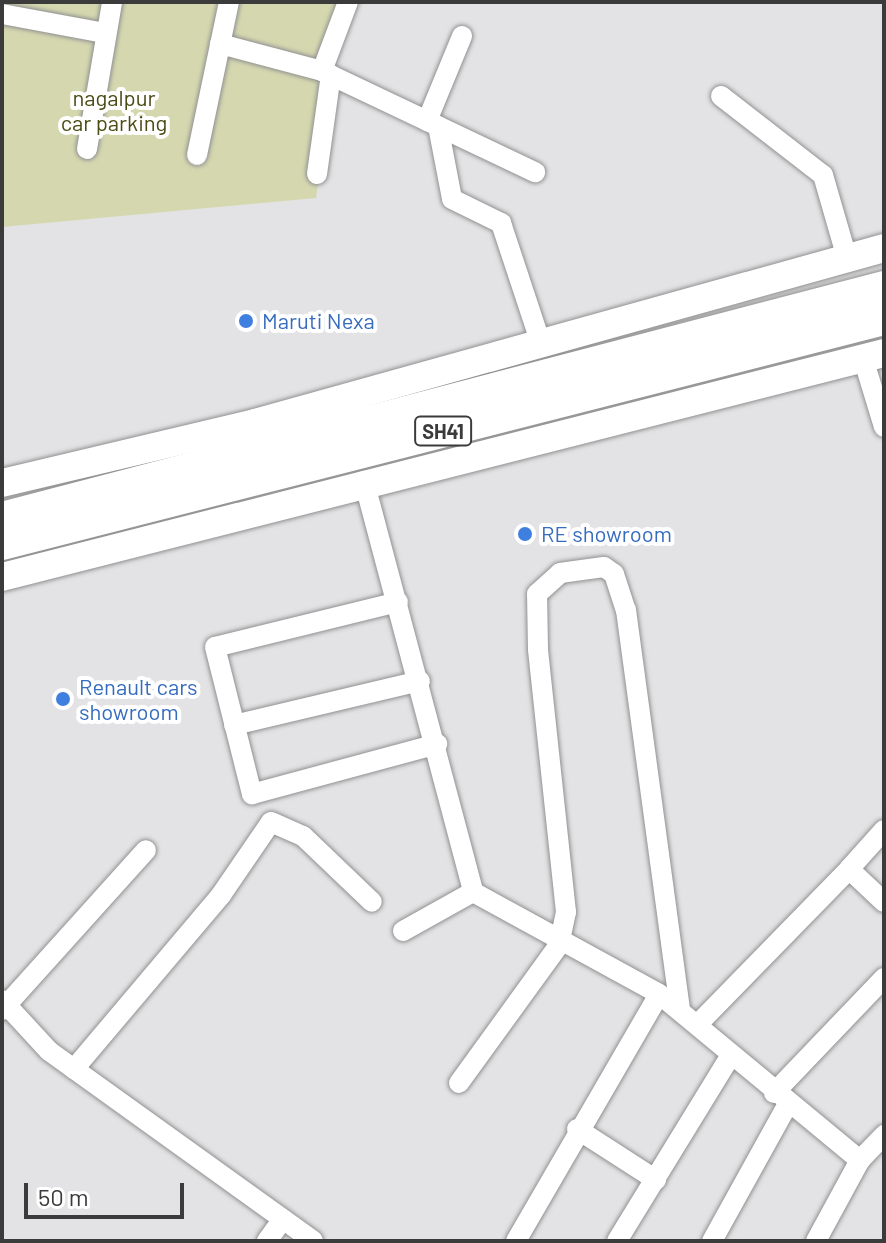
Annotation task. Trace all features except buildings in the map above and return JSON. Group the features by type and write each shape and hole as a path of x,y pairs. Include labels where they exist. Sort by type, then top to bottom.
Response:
{"main road":[{"name":"SH41","path":"2,518 884,287"},
{"name":"SH41","path":"2,544 884,319"}],"street":[{"path":"87,149 112,2"},
{"path":"197,155 229,2"},
{"path":"317,174 327,73 348,2"},
{"path":"7,11 105,33"},
{"path":"462,36 432,124 452,199 501,223 541,344"},
{"path":"220,44 327,73 535,172"},
{"path":"721,96 823,175 847,258"},
{"path":"2,483 541,344 884,248"},
{"path":"759,283 771,318"},
{"path":"2,577 364,481 874,356 884,427"},
{"path":"38,474 50,506"},
{"path":"364,481 437,744 473,892 559,945 659,994 698,1024 729,1058 860,1160"},
{"path":"459,1083 559,945 566,912 537,594 560,573 604,567 614,574 626,610 680,1010"},
{"path":"398,602 215,647 252,794 437,744"},
{"path":"234,725 420,681"},
{"path":"74,1069 221,895 271,822 303,836 372,902"},
{"path":"698,1024 884,830"},
{"path":"146,850 4,1005 74,1069 313,1241"},
{"path":"849,869 884,902"},
{"path":"403,931 473,892"},
{"path":"712,1241 781,1098 884,978"},
{"path":"516,1241 577,1129 659,994"},
{"path":"617,1241 729,1058"},
{"path":"577,1129 656,1180"},
{"path":"816,1241 860,1160 884,1135"},
{"path":"267,1241 283,1219"}],"green space":[{"name":"nagalpur car parking","path":"2,2 344,2 316,198 2,227"}],"place":[{"name":"Maruti Nexa","path":"246,321"},
{"name":"RE showroom","path":"525,534"},
{"name":"Renault cars showroom","path":"63,699"}]}
